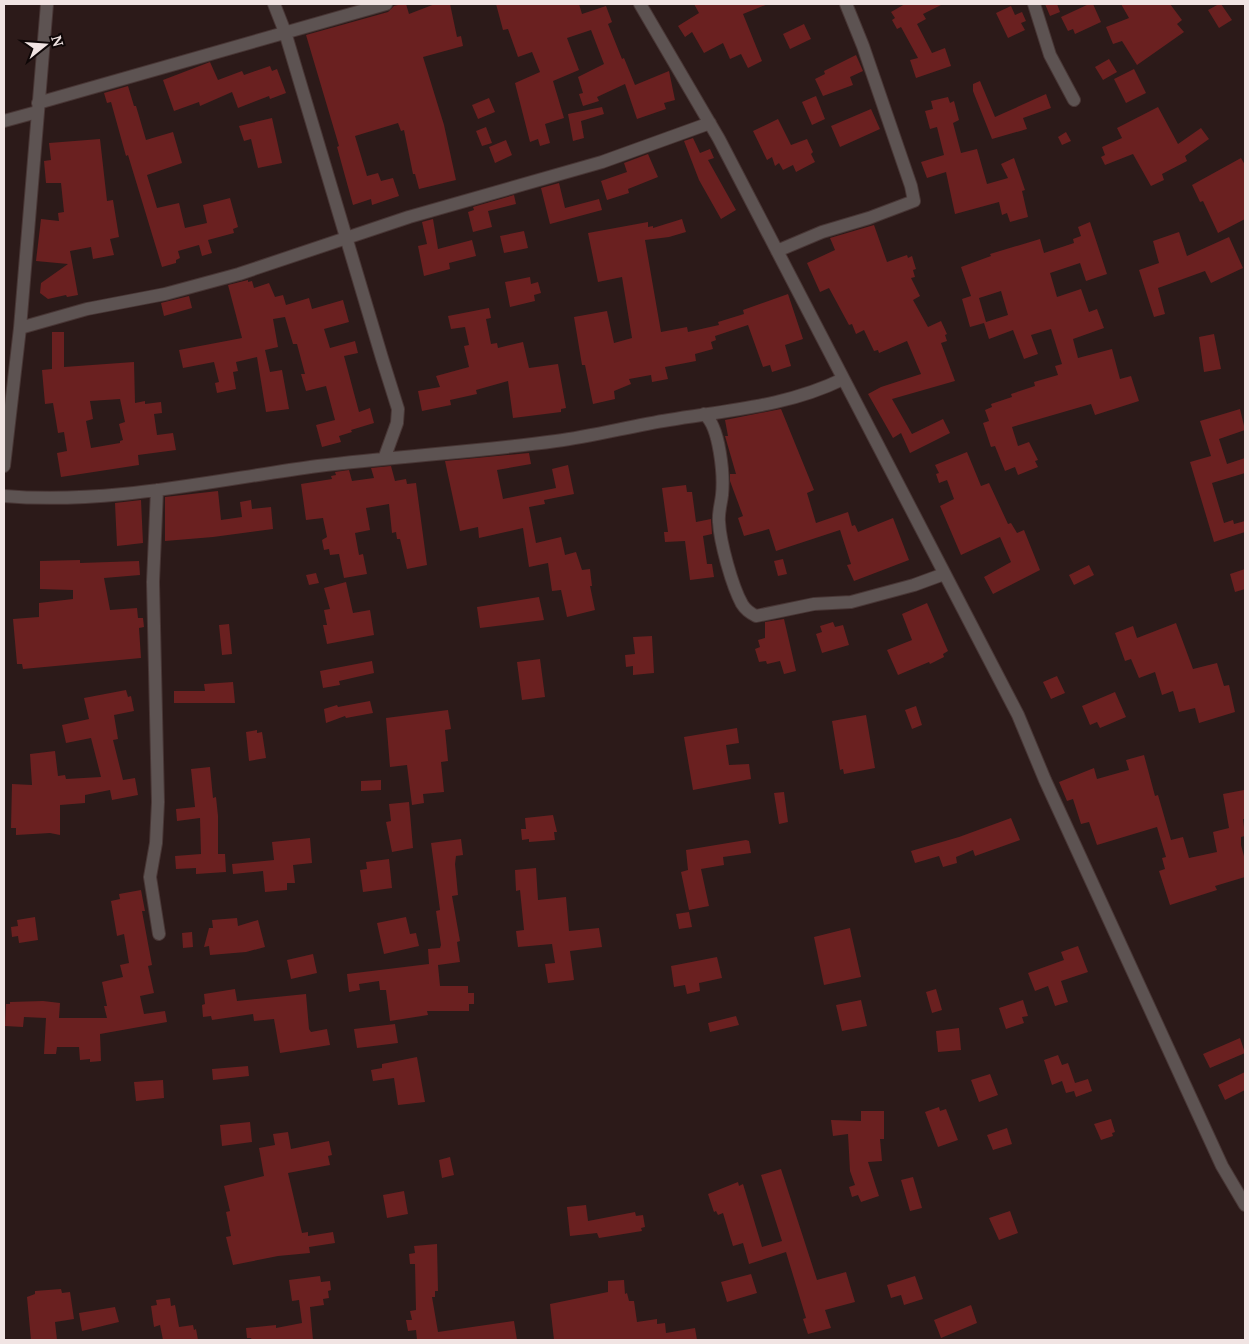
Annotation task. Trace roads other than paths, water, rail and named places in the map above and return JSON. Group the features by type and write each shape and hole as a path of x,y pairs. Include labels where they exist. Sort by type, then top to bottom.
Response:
{"street":[{"path":"4,466 20,328 47,4"},
{"path":"274,4 285,32 382,358 398,403 396,423 384,459"},
{"path":"4,121 38,107 285,32 386,4"},
{"path":"640,4 710,123 1018,715 1049,789 1222,1166 1245,1205"},
{"path":"777,251 822,232 869,218 914,201 911,186 866,55 846,4"},
{"path":"1034,4 1050,55 1074,100"},
{"path":"20,328 87,309 165,294 239,274 408,217 602,162 710,123"},
{"path":"4,496 40,499 157,490 319,466 581,438 704,414 787,401 820,390 843,378"},
{"path":"704,414 710,419 715,428 719,454 722,494 718,522 722,542 736,590 742,605 749,612 756,616 814,604 851,602 914,585 944,574"},
{"path":"157,490 153,582 158,802 156,843 150,877 159,934"}]}
